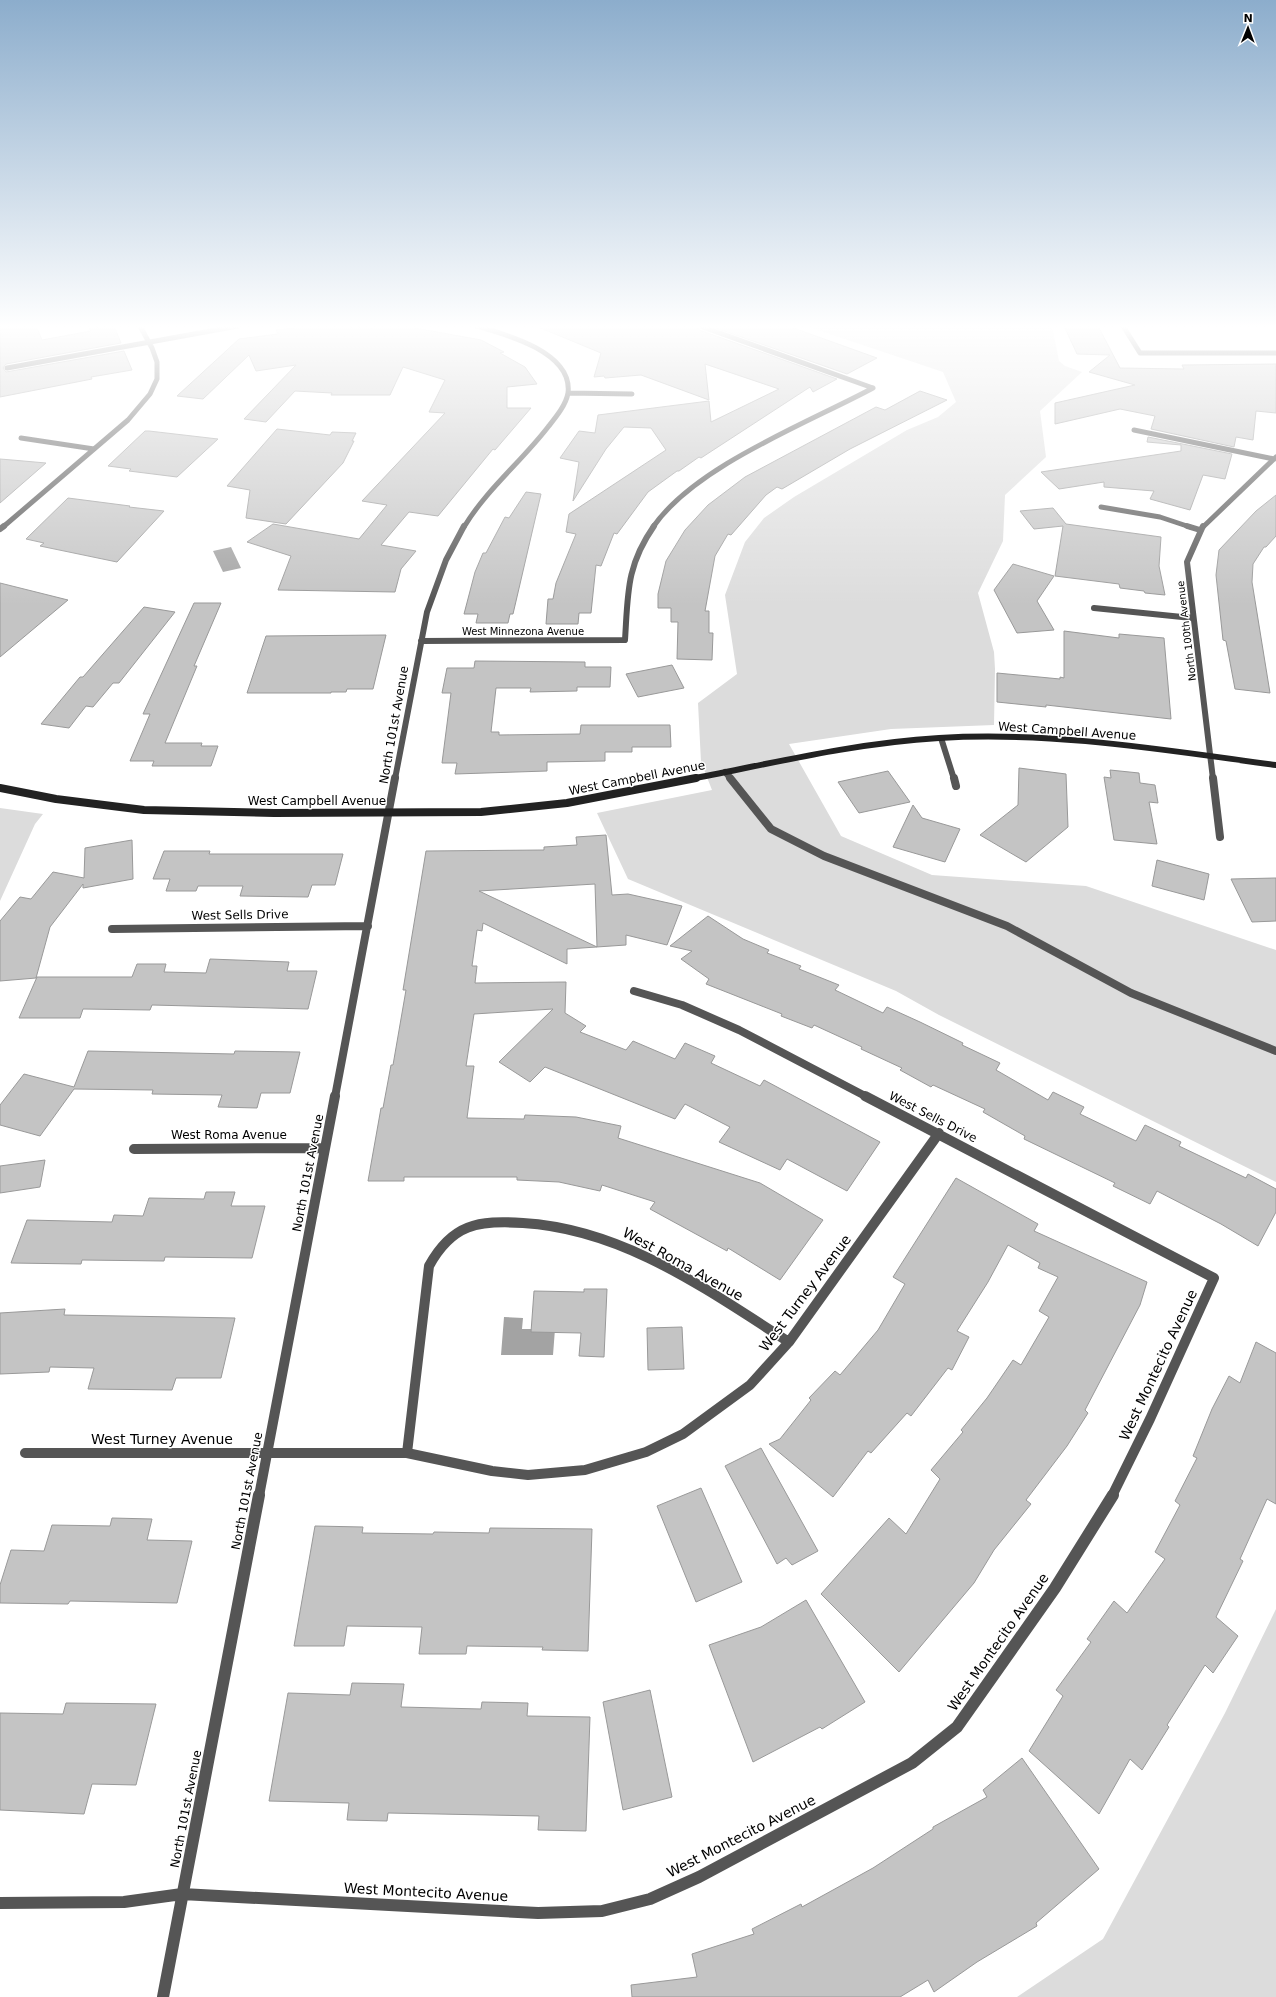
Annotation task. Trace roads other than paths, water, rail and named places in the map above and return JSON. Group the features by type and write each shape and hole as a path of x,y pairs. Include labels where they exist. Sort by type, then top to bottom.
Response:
{"street":[{"path":"0,529 128,419"},
{"name":"North 101st Avenue","path":"163,1997 390,812 421,641 436,581 457,537 474,512 554,419"},
{"name":"West Minnezona Avenue","path":"421,641 625,640 628,589 633,566 649,534 680,498 724,466 813,419"},
{"path":"1134,430 1275,458"},
{"path":"21,438 94,448"},
{"name":"North 100th Avenue","path":"1220,837 1192,618 1187,562 1200,530 1209,519 1275,458"},
{"path":"1101,506 1160,517 1200,530"},
{"path":"1094,608 1192,618"},
{"name":"West Campbell Avenue","path":"0,788 56,799 144,810 481,812 538,808 865,746 941,738 1006,737 1084,740 1276,765"},
{"path":"941,738 956,786"},
{"path":"725,772 771,829 777,833 824,856 1007,926 1131,993 1276,1051"},
{"name":"West Sells Drive","path":"112,929 368,926"},
{"name":"West Sells Drive","path":"634,991 682,1005 739,1030 939,1133 1214,1278"},
{"name":"West Turney Avenue","path":"25,1453 407,1453 492,1471 528,1475 585,1470 646,1452 683,1434 750,1385 789,1342 939,1133"},
{"name":"West Roma Avenue","path":"134,1149 325,1148"},
{"name":"West Roma Avenue","path":"407,1453 429,1266 436,1251 448,1237 481,1223 530,1222 564,1226 631,1248 701,1287 789,1342"},
{"name":"West Montecito Avenue","path":"0,1903 124,1902 182,1894 538,1913 602,1911 650,1899 699,1877 912,1762 957,1727 1064,1574 1104,1509 1138,1445 1214,1278"}]}
